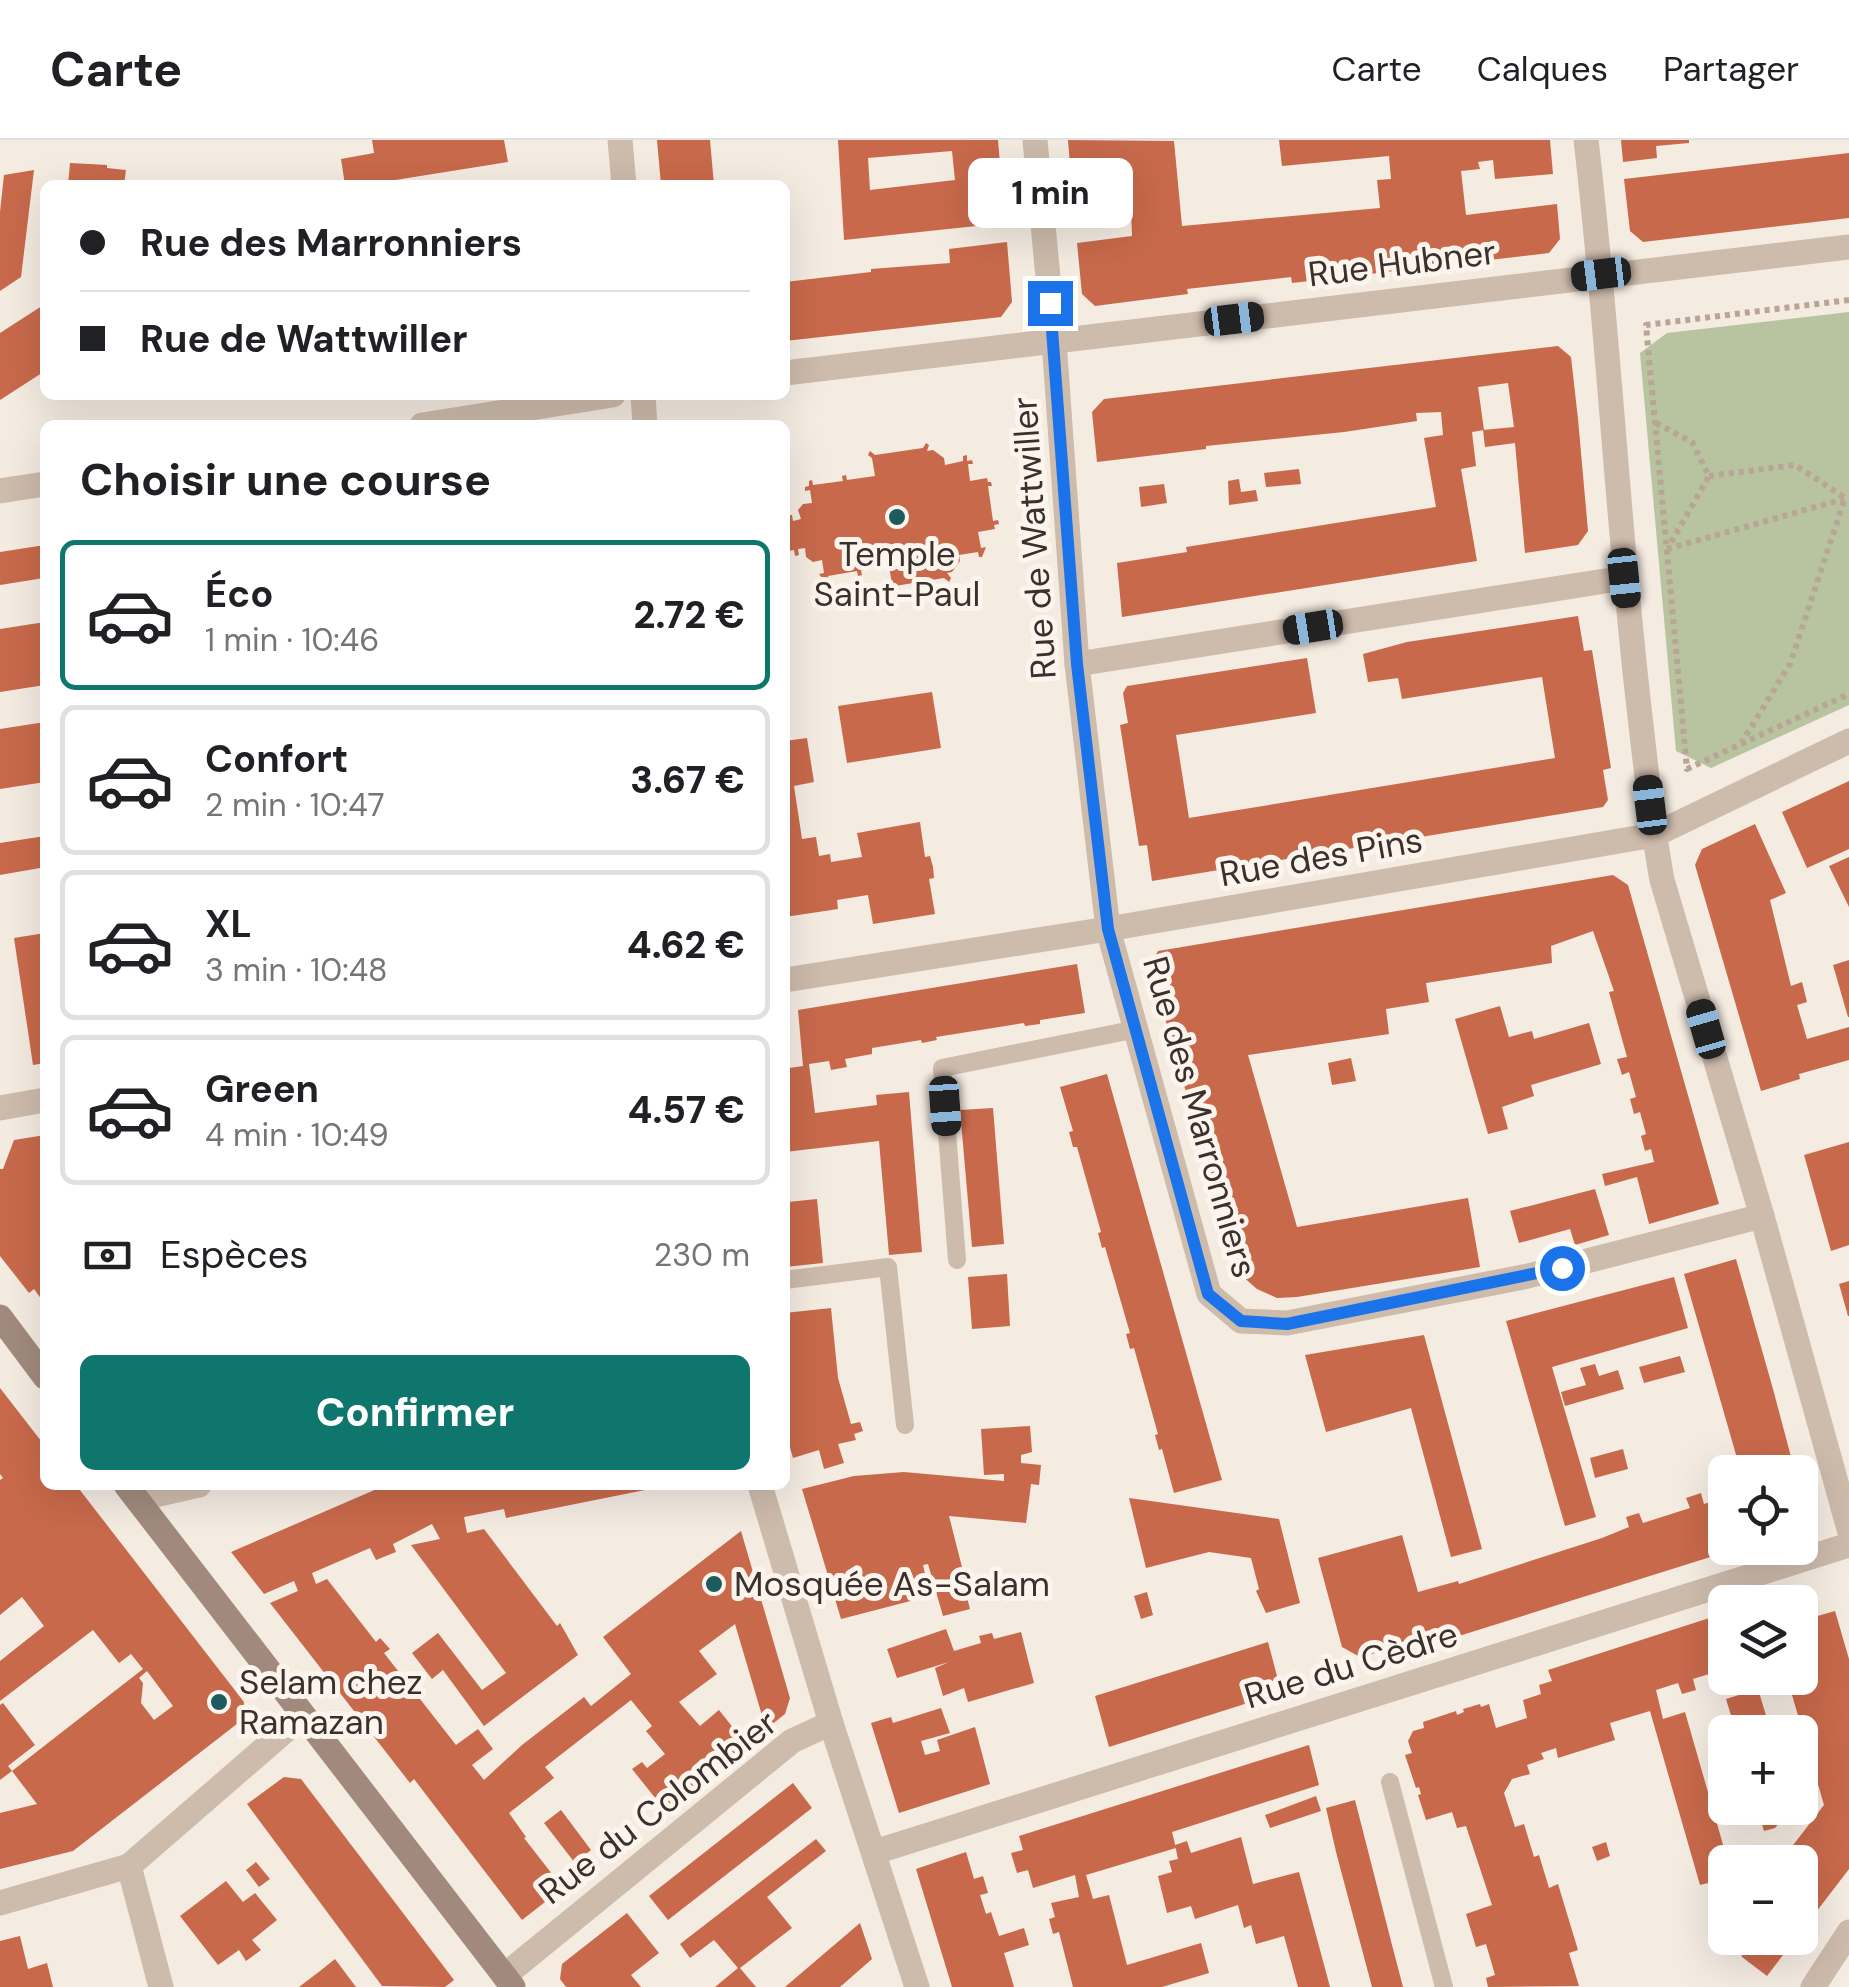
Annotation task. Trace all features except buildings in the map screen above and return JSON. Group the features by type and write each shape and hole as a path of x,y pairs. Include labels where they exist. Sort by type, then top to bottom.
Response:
{"main road":[{"path":"0,1316 40,1369"},
{"path":"132,1492 509,1981"}],"street":[{"path":"620,140 624,180"},
{"name":"Rue de Wattwiller","path":"1035,140 1077,664 1108,929"},
{"path":"1586,140 1601,274 1624,578 1662,880 1762,1216 1849,1529"},
{"name":"Rue Hubner","path":"790,372 1601,274 1849,248"},
{"path":"454,420 580,400"},
{"path":"0,491 40,485"},
{"path":"1077,664 1624,578"},
{"name":"Rue des Pins","path":"790,979 1654,835 1849,741"},
{"name":"Rue des Marronniers","path":"1108,929 1208,1294 1241,1321 1287,1324 1528,1276 1762,1216"},
{"path":"0,1108 40,1101"},
{"path":"761,1490 831,1724"},
{"name":"Rue du Cèdre","path":"875,1852 1849,1545"},
{"path":"0,1903 130,1866 302,1716"},
{"name":"Rue du Colombier","path":"509,1981 792,1741 831,1724 917,1987"},
{"path":"130,1866 162,1987"},
{"path":"1813,1987 1849,1932"}],"lane":[{"path":"957,1260 942,1068 1137,1028"},
{"path":"790,1279 888,1266 905,1425"},
{"path":"1390,1782 1444,1987"}],"path":[{"path":"1849,300 1646,325 1687,769 1849,694"},
{"path":"1656,423 1692,442 1709,476"},
{"path":"1709,476 1795,466 1847,498"},
{"path":"1668,549 1709,476"},
{"path":"1668,549 1847,498"},
{"path":"1742,744 1790,664 1847,498"}],"green space":[{"path":"1849,312 1849,705 1711,768 1676,751 1640,353 1667,333"}],"place":[{"name":"Temple Saint-Paul","path":"897,517"},
{"name":"Mosquée As-Salam","path":"714,1584"},
{"name":"Selam chez Ramazan","path":"219,1702"}],"route":[{"path":"1050,303 1077,664 1108,929 1208,1294 1241,1321 1287,1324 1562,1268"}]}
